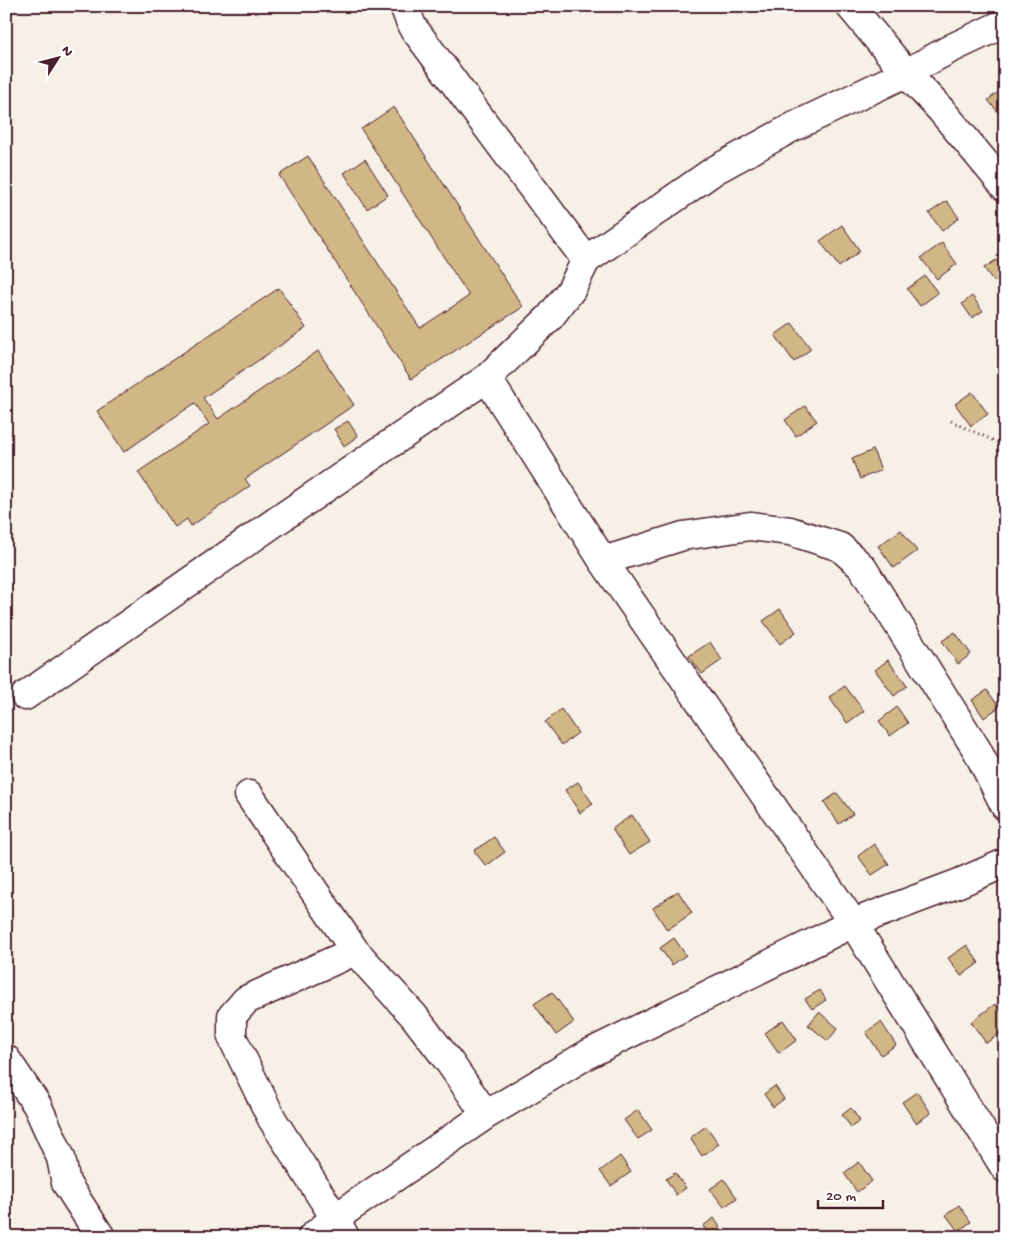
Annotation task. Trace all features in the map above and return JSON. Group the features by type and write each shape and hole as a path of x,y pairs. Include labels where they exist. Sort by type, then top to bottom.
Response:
{"street":[{"path":"404,6 412,26 586,260"},
{"path":"850,6 1005,187"},
{"path":"25,696 487,378 550,317 571,290 586,260 715,170 793,127 906,73 1005,22"},
{"path":"487,378 603,561 853,923 1005,1168"},
{"path":"603,561 683,536 750,526 790,531 840,547 862,567 977,750 1005,806"},
{"path":"249,795 355,951 414,1016 450,1063 486,1116"},
{"path":"312,1237 340,1227 486,1116 588,1054 853,923 959,883 1005,862"},
{"path":"340,1227 272,1119 232,1037 232,1016 246,1000 355,951"},
{"path":"6,1059 36,1105 61,1158 66,1184 100,1237"}],"path":[{"path":"951,421 1005,446"}],"building":[{"path":"1005,87 1005,121 988,100"},
{"path":"394,107 523,307 411,379 279,175 308,156 420,328 469,296 361,129"},
{"path":"365,159 388,195 367,209 344,173"},
{"path":"947,201 959,218 942,231 929,213"},
{"path":"842,225 860,251 839,267 820,241"},
{"path":"942,243 957,264 937,279 921,258"},
{"path":"996,260 1005,274 994,282 984,268"},
{"path":"925,276 938,293 920,306 907,289"},
{"path":"279,288 306,328 203,398 218,419 318,351 354,405 245,479 250,486 191,526 187,519 175,527 138,472 209,424 195,403 124,452 97,411"},
{"path":"972,296 983,311 972,318 962,304"},
{"path":"792,323 811,349 794,362 775,335"},
{"path":"972,392 988,414 971,426 955,404"},
{"path":"805,406 817,421 796,436 785,420"},
{"path":"348,421 358,436 344,446 334,429"},
{"path":"873,450 881,470 860,479 852,459"},
{"path":"901,530 917,551 894,568 878,546"},
{"path":"780,609 796,632 780,644 763,621"},
{"path":"955,632 971,654 958,664 942,641"},
{"path":"710,642 722,660 702,674 689,656"},
{"path":"888,660 907,686 894,696 875,670"},
{"path":"845,686 864,711 847,723 829,697"},
{"path":"987,690 999,707 984,718 972,700"},
{"path":"897,707 908,723 890,736 879,721"},
{"path":"561,709 578,733 562,745 545,722"},
{"path":"578,782 593,804 580,813 565,790"},
{"path":"837,793 853,814 839,824 824,802"},
{"path":"632,815 650,842 629,855 612,829"},
{"path":"494,837 505,852 486,866 474,851"},
{"path":"874,844 889,864 872,875 858,856"},
{"path":"678,891 692,913 667,930 653,908"},
{"path":"674,938 686,955 672,965 660,948"},
{"path":"967,945 979,963 961,976 948,958"},
{"path":"820,990 826,1000 812,1009 805,999"},
{"path":"552,992 574,1022 556,1035 534,1004"},
{"path":"995,1004 1005,1017 1005,1030 986,1043 971,1022"},
{"path":"819,1012 838,1028 828,1041 808,1025"},
{"path":"783,1020 797,1040 779,1053 765,1033"},
{"path":"881,1022 896,1045 881,1055 866,1032"},
{"path":"775,1086 784,1099 773,1107 764,1094"},
{"path":"917,1092 931,1113 916,1123 902,1102"},
{"path":"851,1108 860,1121 851,1127 842,1115"},
{"path":"638,1110 652,1130 638,1139 624,1120"},
{"path":"706,1126 719,1144 702,1156 690,1138"},
{"path":"620,1156 631,1172 611,1186 600,1171"},
{"path":"859,1162 872,1181 857,1192 844,1173"},
{"path":"675,1173 686,1188 676,1195 666,1179"},
{"path":"724,1179 737,1198 724,1207 710,1189"},
{"path":"959,1205 971,1222 958,1231 946,1215"},
{"path":"714,1218 724,1233 718,1237 710,1237 703,1226"}]}
